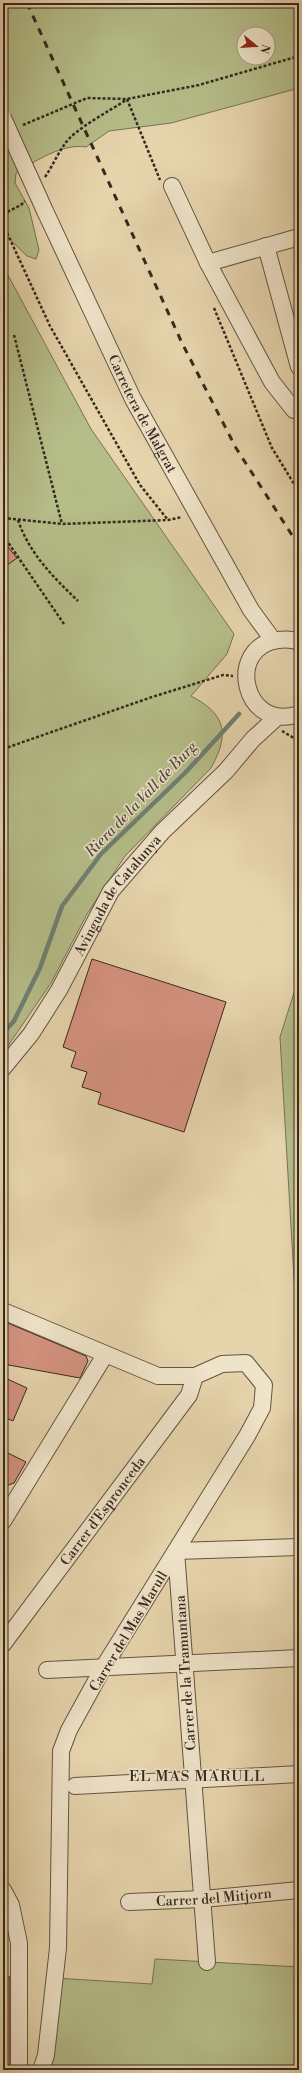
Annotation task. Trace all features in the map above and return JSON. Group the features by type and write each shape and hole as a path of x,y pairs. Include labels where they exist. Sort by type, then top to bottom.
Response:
{"street":[{"name":"Carretera de Malgrat","path":"3,118 133,398 251,610 273,640"},
{"path":"172,186 208,263 272,382 294,410 299,409"},
{"path":"208,263 299,237"},
{"path":"266,246 299,367"},
{"name":"Carretera de Malgrat","path":"251,610 256,651"},
{"path":"286,717 252,699 247,691 245,677 248,663 256,651 273,640 285,638 299,642"},
{"name":"Avinguda de Catalunya","path":"3,1068 31,1034 59,990 111,891 162,832 226,771 253,739 286,717"},
{"name":"Carrer del Mas Marull","path":"3,1311 158,1376 195,1376 222,1364 246,1363 264,1386 262,1408 247,1436 103,1668 69,1730 61,1751 58,1948 46,2055 41,2070"},
{"path":"5,1512 105,1354"},
{"name":"Carrer d'Espronceda","path":"3,1644 189,1395 195,1376"},
{"path":"176,1551 299,1547"},
{"name":"Carrer de la Tramuntana","path":"176,1551 207,1962"},
{"path":"47,1670 299,1658"},
{"path":"75,1786 299,1774"},
{"path":"3,1890 11,1905 19,1943 19,2070"},
{"name":"Carrer del Mitjorn","path":"129,1902 203,1899 299,1890"}],"path":[{"path":"22,125 87,98 127,99 199,86 299,56"},
{"path":"40,182 54,165 64,145 75,134 127,99"},
{"path":"3,214 21,205 26,199"},
{"path":"3,224 50,326 140,485 168,520"},
{"path":"14,335 62,524"},
{"path":"3,518 62,524 168,520 181,517"},
{"path":"18,520 24,537 48,572 78,601"},
{"path":"3,535 64,624"},
{"path":"3,749 152,697 223,675 245,677"}],"green space":[{"path":"3,3 299,3 299,88 171,123 109,131 86,147 77,146 59,150 32,163 16,173 15,183 29,208 39,250 36,259 27,256 3,233"},
{"path":"3,266 91,429 234,634 227,654 191,696 212,710 218,718 221,726 221,745 211,768 125,856 87,914 51,983 3,1053"},
{"path":"299,977 299,1347 298,1347 280,1037"},
{"path":"155,1959 299,1967 299,2070 41,2070 55,1978 152,1984"}],"building":[{"path":"3,541 17,558 3,568"},
{"path":"92,959 226,1002 184,1132 98,1104 101,1093 82,1087 87,1072 71,1067 76,1052 63,1047"},
{"path":"3,1321 86,1356 88,1361 80,1378 3,1364"},
{"path":"3,1377 27,1388 13,1421 3,1417"},
{"path":"8,1453 26,1462 14,1483 3,1487 3,1462"},
{"path":"3,1977 10,1977 10,2070 3,2070"}],"waterway":[{"name":"Riera de la Vall de Burg","path":"3,1033 14,1021 40,968 62,906 101,854 185,773 239,714"}],"railway":[{"path":"27,3 182,343 236,448 299,546"}],"district":[{"name":"EL MAS MARULL","path":"197,1776"}]}
